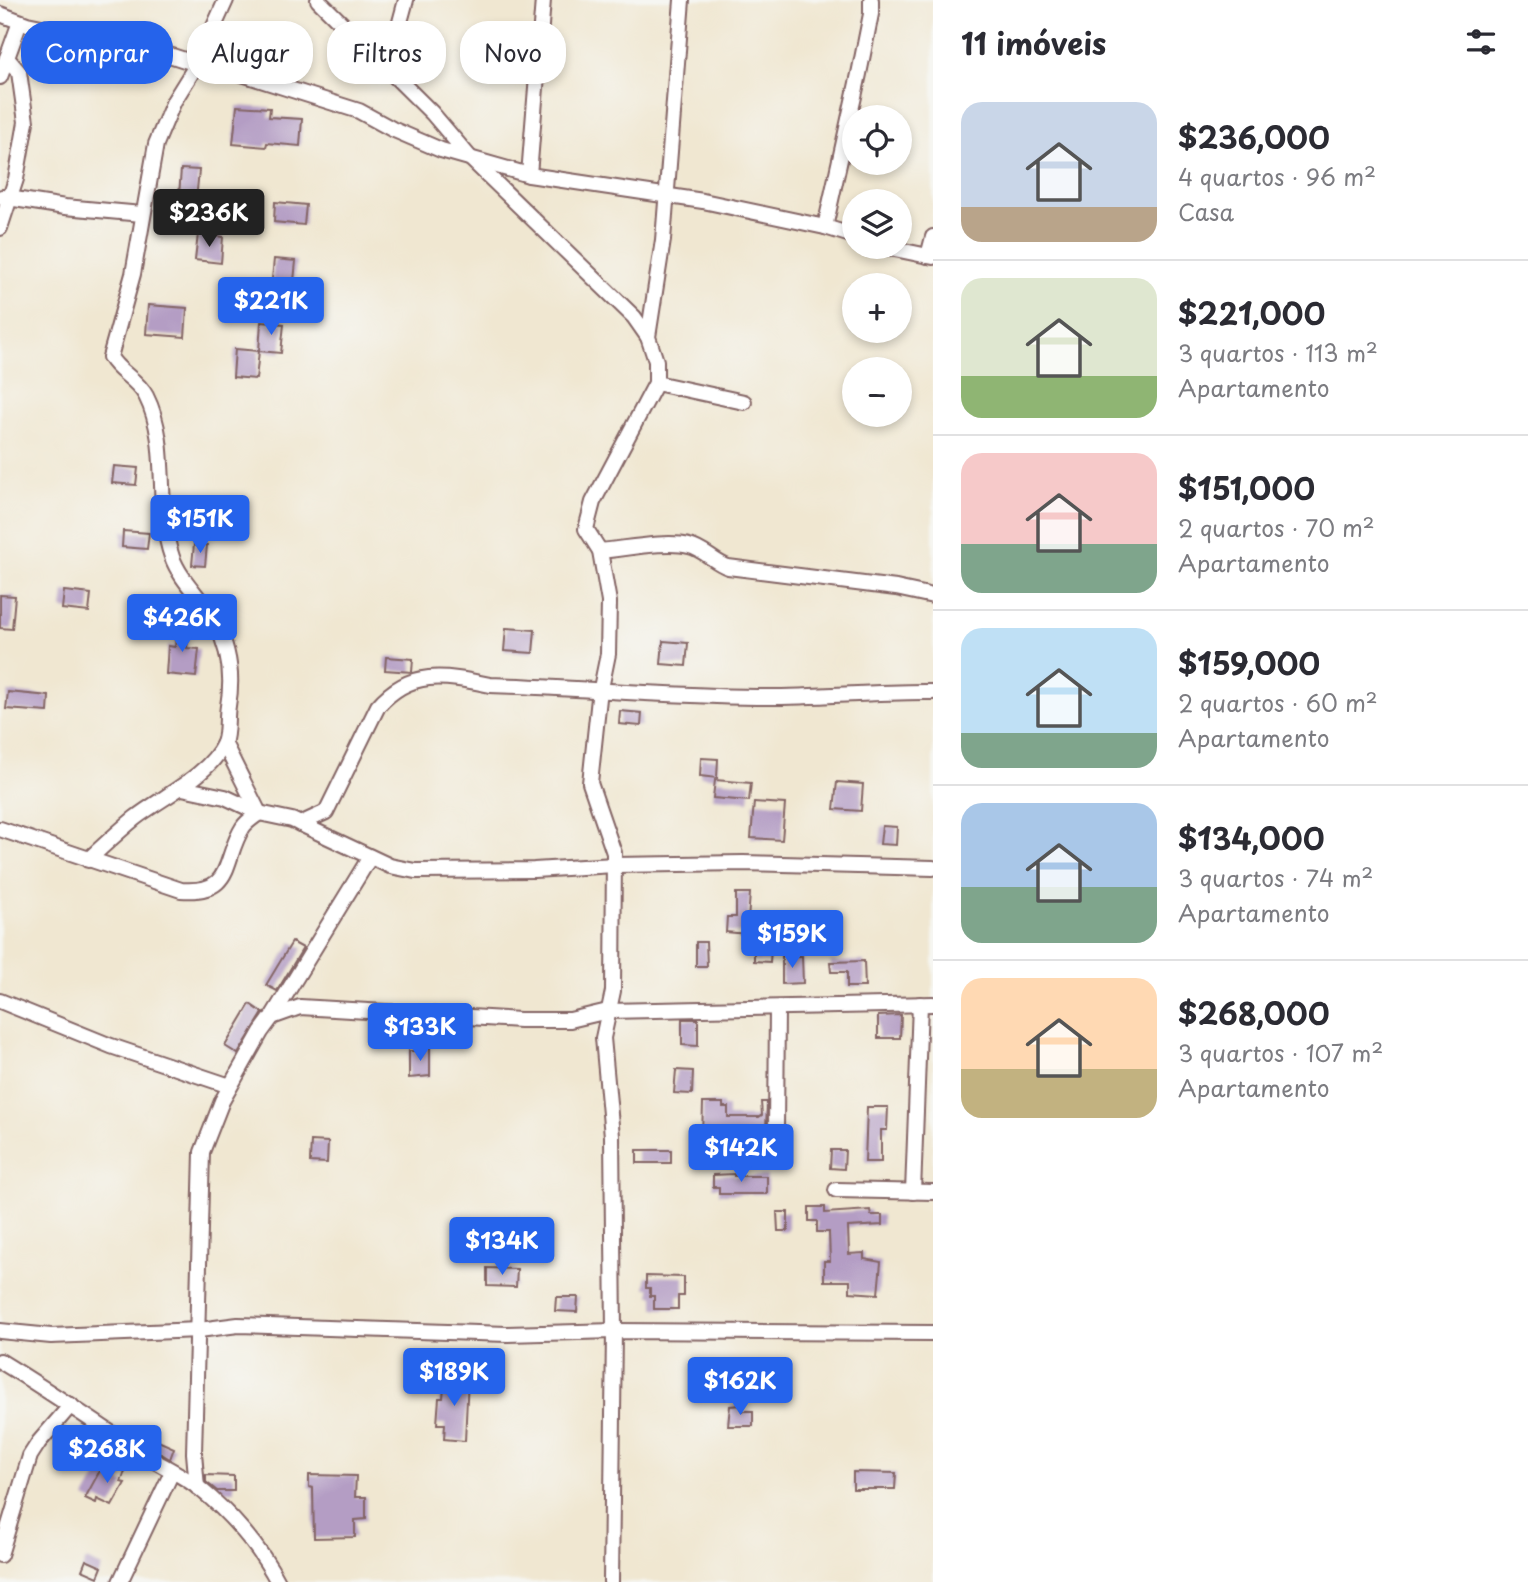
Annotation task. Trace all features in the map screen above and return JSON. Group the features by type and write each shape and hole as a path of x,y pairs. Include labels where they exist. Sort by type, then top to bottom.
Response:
{"street":[{"path":"216,21 226,0"},
{"path":"318,0 339,21"},
{"path":"400,21 406,0"},
{"path":"529,175 542,0"},
{"path":"648,337 663,240 681,0"},
{"path":"825,226 862,62 871,0"},
{"path":"0,14 20,22 157,51 187,61"},
{"path":"0,77 20,22"},
{"path":"0,228 5,197 16,179 26,122 19,72 7,58"},
{"path":"88,860 132,820 159,800 182,788 205,768 224,743 231,691 225,647 216,623 172,557 155,419 145,395 133,377 113,363 110,357 133,274 156,144 174,101 187,80"},
{"path":"274,84 359,111 441,150 529,175 666,194 825,226 842,232"},
{"path":"402,84 432,113 472,160 634,317 648,337 656,361 656,383 593,502 586,529 600,551 609,602 608,645 590,765 590,783 610,838 614,865 613,991 603,1038 612,1136 614,1331 611,1582"},
{"path":"5,197 65,207 142,214"},
{"path":"912,253 931,257 933,237"},
{"path":"656,383 744,402"},
{"path":"600,551 690,546 728,567 896,588 933,596"},
{"path":"332,839 326,812 378,706 393,691 415,680 451,677 490,685 758,698 827,697 892,691 933,692"},
{"path":"224,743 259,813"},
{"path":"182,788 225,797 259,813 300,824 390,866 415,872 743,863 933,868"},
{"path":"300,824 326,812"},
{"path":"0,829 181,890 203,890 219,880 244,825 259,813"},
{"path":"197,1487 194,1453 199,1330 201,1152 230,1086 253,1045 370,857"},
{"path":"0,1001 111,1045 230,1086"},
{"path":"272,1017 300,1007 520,1020 570,1020 608,1011 926,1004 913,1192"},
{"path":"776,1130 777,1008"},
{"path":"836,1190 933,1192"},
{"path":"0,1331 51,1336 199,1330 238,1325 507,1334 614,1331 933,1333"},
{"path":"0,1361 197,1487 230,1517 268,1563 278,1582"},
{"path":"0,1555 30,1456 39,1441 71,1405"},
{"path":"120,1582 175,1474 194,1453"}],"building":[{"path":"237,106 270,108 269,117 302,119 300,146 233,144"},
{"path":"181,169 199,170 195,210 171,208 172,195 179,196"},
{"path":"275,202 306,205 304,225 274,222"},
{"path":"198,234 223,237 221,263 195,260"},
{"path":"274,259 296,261 293,291 271,289"},
{"path":"148,305 187,308 185,337 146,334"},
{"path":"261,322 284,324 281,353 259,351"},
{"path":"235,349 259,351 256,379 233,377"},
{"path":"114,466 138,468 136,485 112,483"},
{"path":"123,531 149,533 147,549 122,547"},
{"path":"194,544 207,545 205,566 192,565"},
{"path":"64,591 91,594 89,612 62,609"},
{"path":"0,595 15,596 12,629 0,628"},
{"path":"178,620 189,621 187,648 199,649 196,677 166,674 168,646 175,647"},
{"path":"506,628 535,630 533,653 504,651"},
{"path":"663,641 688,643 686,666 661,664"},
{"path":"386,657 413,659 412,672 385,670"},
{"path":"8,692 49,696 48,712 6,709"},
{"path":"620,711 642,713 641,726 619,724"},
{"path":"701,758 718,759 717,778 700,776"},
{"path":"715,780 751,783 749,801 713,798"},
{"path":"837,782 863,784 861,811 834,809"},
{"path":"754,802 785,804 782,840 751,838"},
{"path":"882,826 897,827 896,845 880,844"},
{"path":"736,893 750,893 747,934 726,932 727,917 736,917"},
{"path":"780,922 805,922 805,934 780,935"},
{"path":"292,942 303,948 277,991 266,985"},
{"path":"696,942 706,942 707,966 696,966"},
{"path":"754,948 771,949 770,962 754,961"},
{"path":"782,956 802,956 803,983 782,984"},
{"path":"864,961 865,987 847,987 847,972 831,972 830,962"},
{"path":"250,1004 263,1013 238,1054 225,1046"},
{"path":"901,1015 900,1038 878,1038 878,1016"},
{"path":"682,1019 698,1019 698,1046 682,1045"},
{"path":"419,1046 430,1046 430,1076 409,1078 409,1051 420,1051"},
{"path":"676,1070 693,1071 692,1094 674,1093"},
{"path":"761,1102 767,1102 766,1130 769,1137 746,1137 746,1151 720,1151 720,1137 702,1136 703,1103 723,1103 723,1107 728,1107 728,1117 759,1117 762,1115"},
{"path":"867,1107 888,1107 887,1130 881,1130 881,1162 865,1162"},
{"path":"311,1141 328,1142 327,1163 310,1162"},
{"path":"637,1150 671,1150 671,1163 637,1163"},
{"path":"831,1150 845,1150 844,1169 830,1168"},
{"path":"713,1175 767,1176 767,1194 719,1194 719,1187 713,1187"},
{"path":"809,1207 825,1207 825,1213 870,1210 871,1215 882,1215 882,1225 848,1227 849,1254 864,1253 864,1259 881,1262 878,1294 850,1292 850,1281 824,1281 824,1261 830,1261 829,1232 817,1232 817,1221 809,1221"},
{"path":"777,1212 788,1212 788,1231 778,1231"},
{"path":"487,1268 517,1269 516,1287 487,1286"},
{"path":"646,1276 684,1277 684,1296 678,1296 678,1309 654,1309 654,1296 650,1296 650,1288 646,1288"},
{"path":"556,1297 578,1297 577,1312 555,1311"},
{"path":"445,1376 468,1377 465,1441 444,1439 445,1424 437,1424 439,1398 443,1398"},
{"path":"742,1405 742,1411 753,1411 753,1426 728,1426 730,1406"},
{"path":"158,1441 174,1448 170,1459 147,1445 156,1446"},
{"path":"104,1463 125,1471 121,1482 125,1483 112,1506 97,1499 96,1503 85,1498"},
{"path":"853,1472 896,1473 895,1489 853,1489"},
{"path":"206,1475 234,1476 234,1491 217,1491 206,1482"},
{"path":"309,1475 356,1476 355,1497 366,1497 366,1519 355,1520 355,1537 314,1538 313,1488 309,1487"},
{"path":"86,1560 102,1567 98,1577 82,1570"}]}
